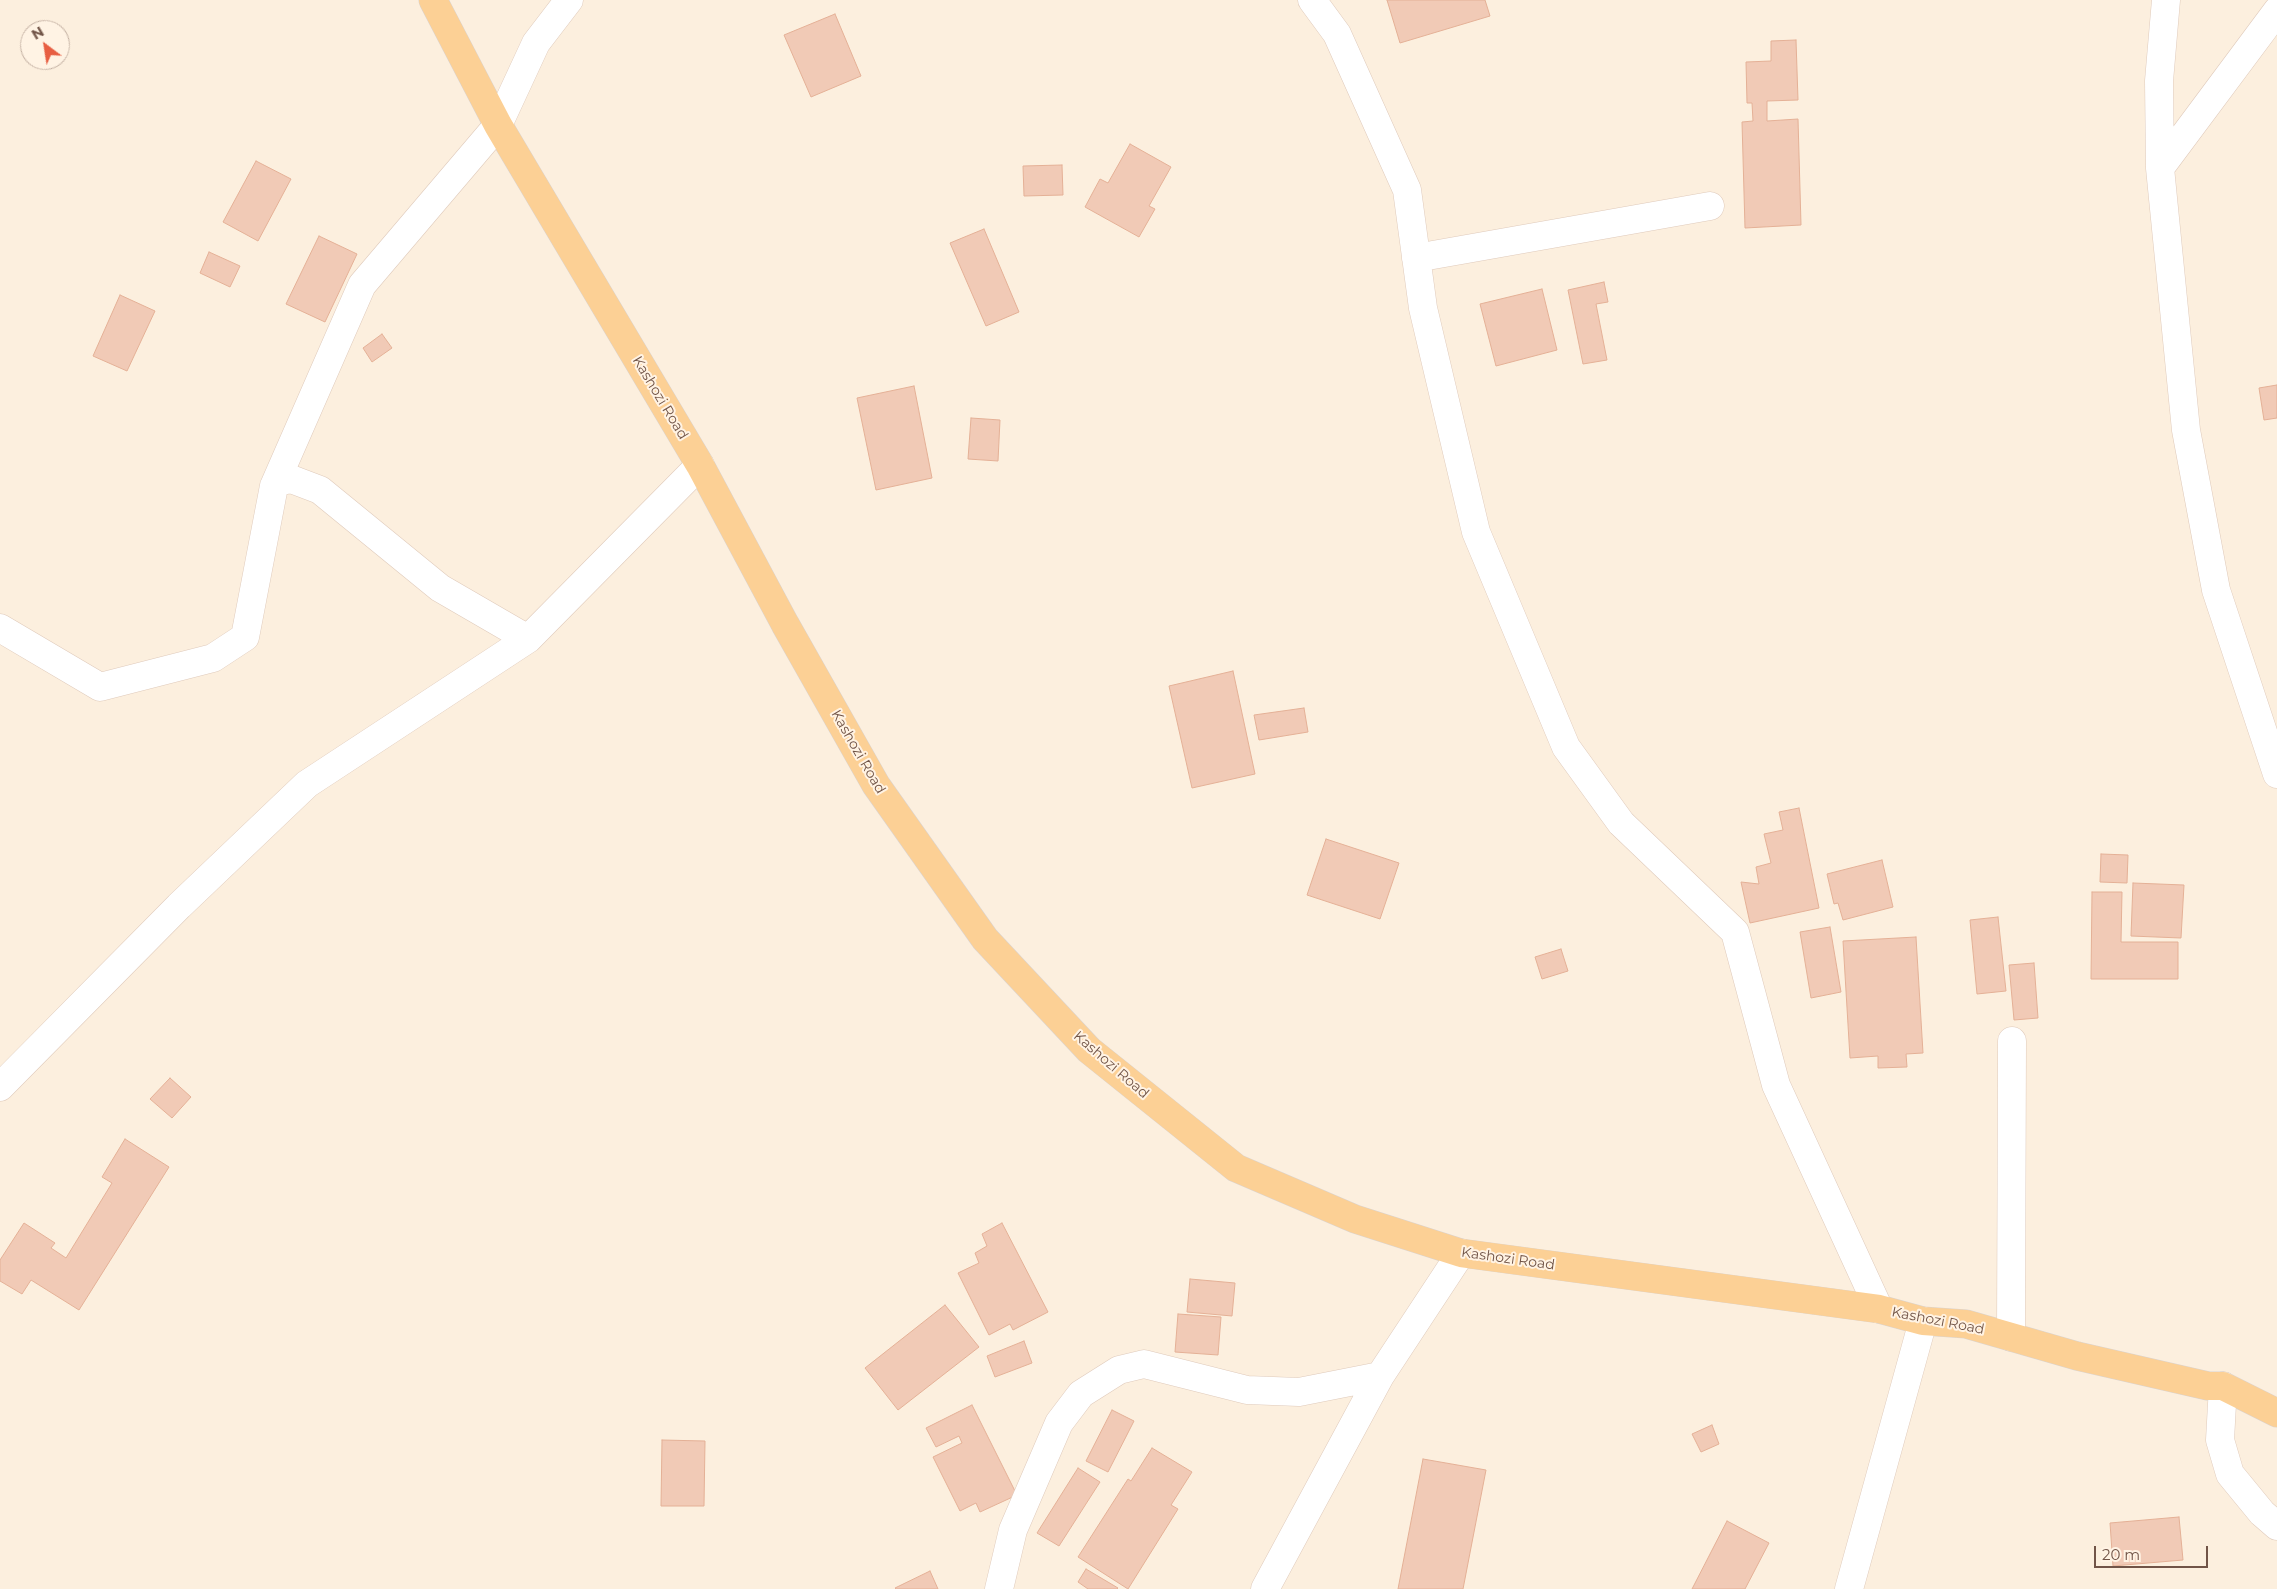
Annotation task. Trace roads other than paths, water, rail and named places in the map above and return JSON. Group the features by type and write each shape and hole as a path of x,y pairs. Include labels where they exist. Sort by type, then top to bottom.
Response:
{"main road":[{"name":"Kashozi Road","path":"433,0 498,125 700,465 785,624 876,786 985,939 1089,1050 1236,1168 1355,1219 1461,1253 1879,1309 1923,1321 1966,1324 2077,1356 2208,1386 2224,1386 2277,1413"}],"street":[{"path":"0,628 100,687 213,658 245,637 274,486 362,285 498,125 536,43 569,0"},
{"path":"1312,0 1337,34 1407,190 1423,308 1476,532 1566,747 1621,823 1735,932 1776,1085 1879,1309"},
{"path":"2166,0 2159,81 2160,168 2186,430 2216,590 2277,774"},
{"path":"2160,168 2277,11"},
{"path":"1416,258 1710,206"},
{"path":"0,1087 179,906 307,784 528,639 700,465"},
{"path":"274,486 281,481 291,479 320,490 440,588 528,639"},
{"path":"2011,1337 2012,1041"},
{"path":"1265,1589 1380,1376 1461,1253"},
{"path":"1849,1589 1923,1321"},
{"path":"999,1589 1013,1530 1059,1423 1081,1394 1119,1370 1144,1364 1247,1390 1300,1392 1380,1376"},
{"path":"2224,1386 2220,1440 2230,1474 2262,1513 2277,1526"}]}
